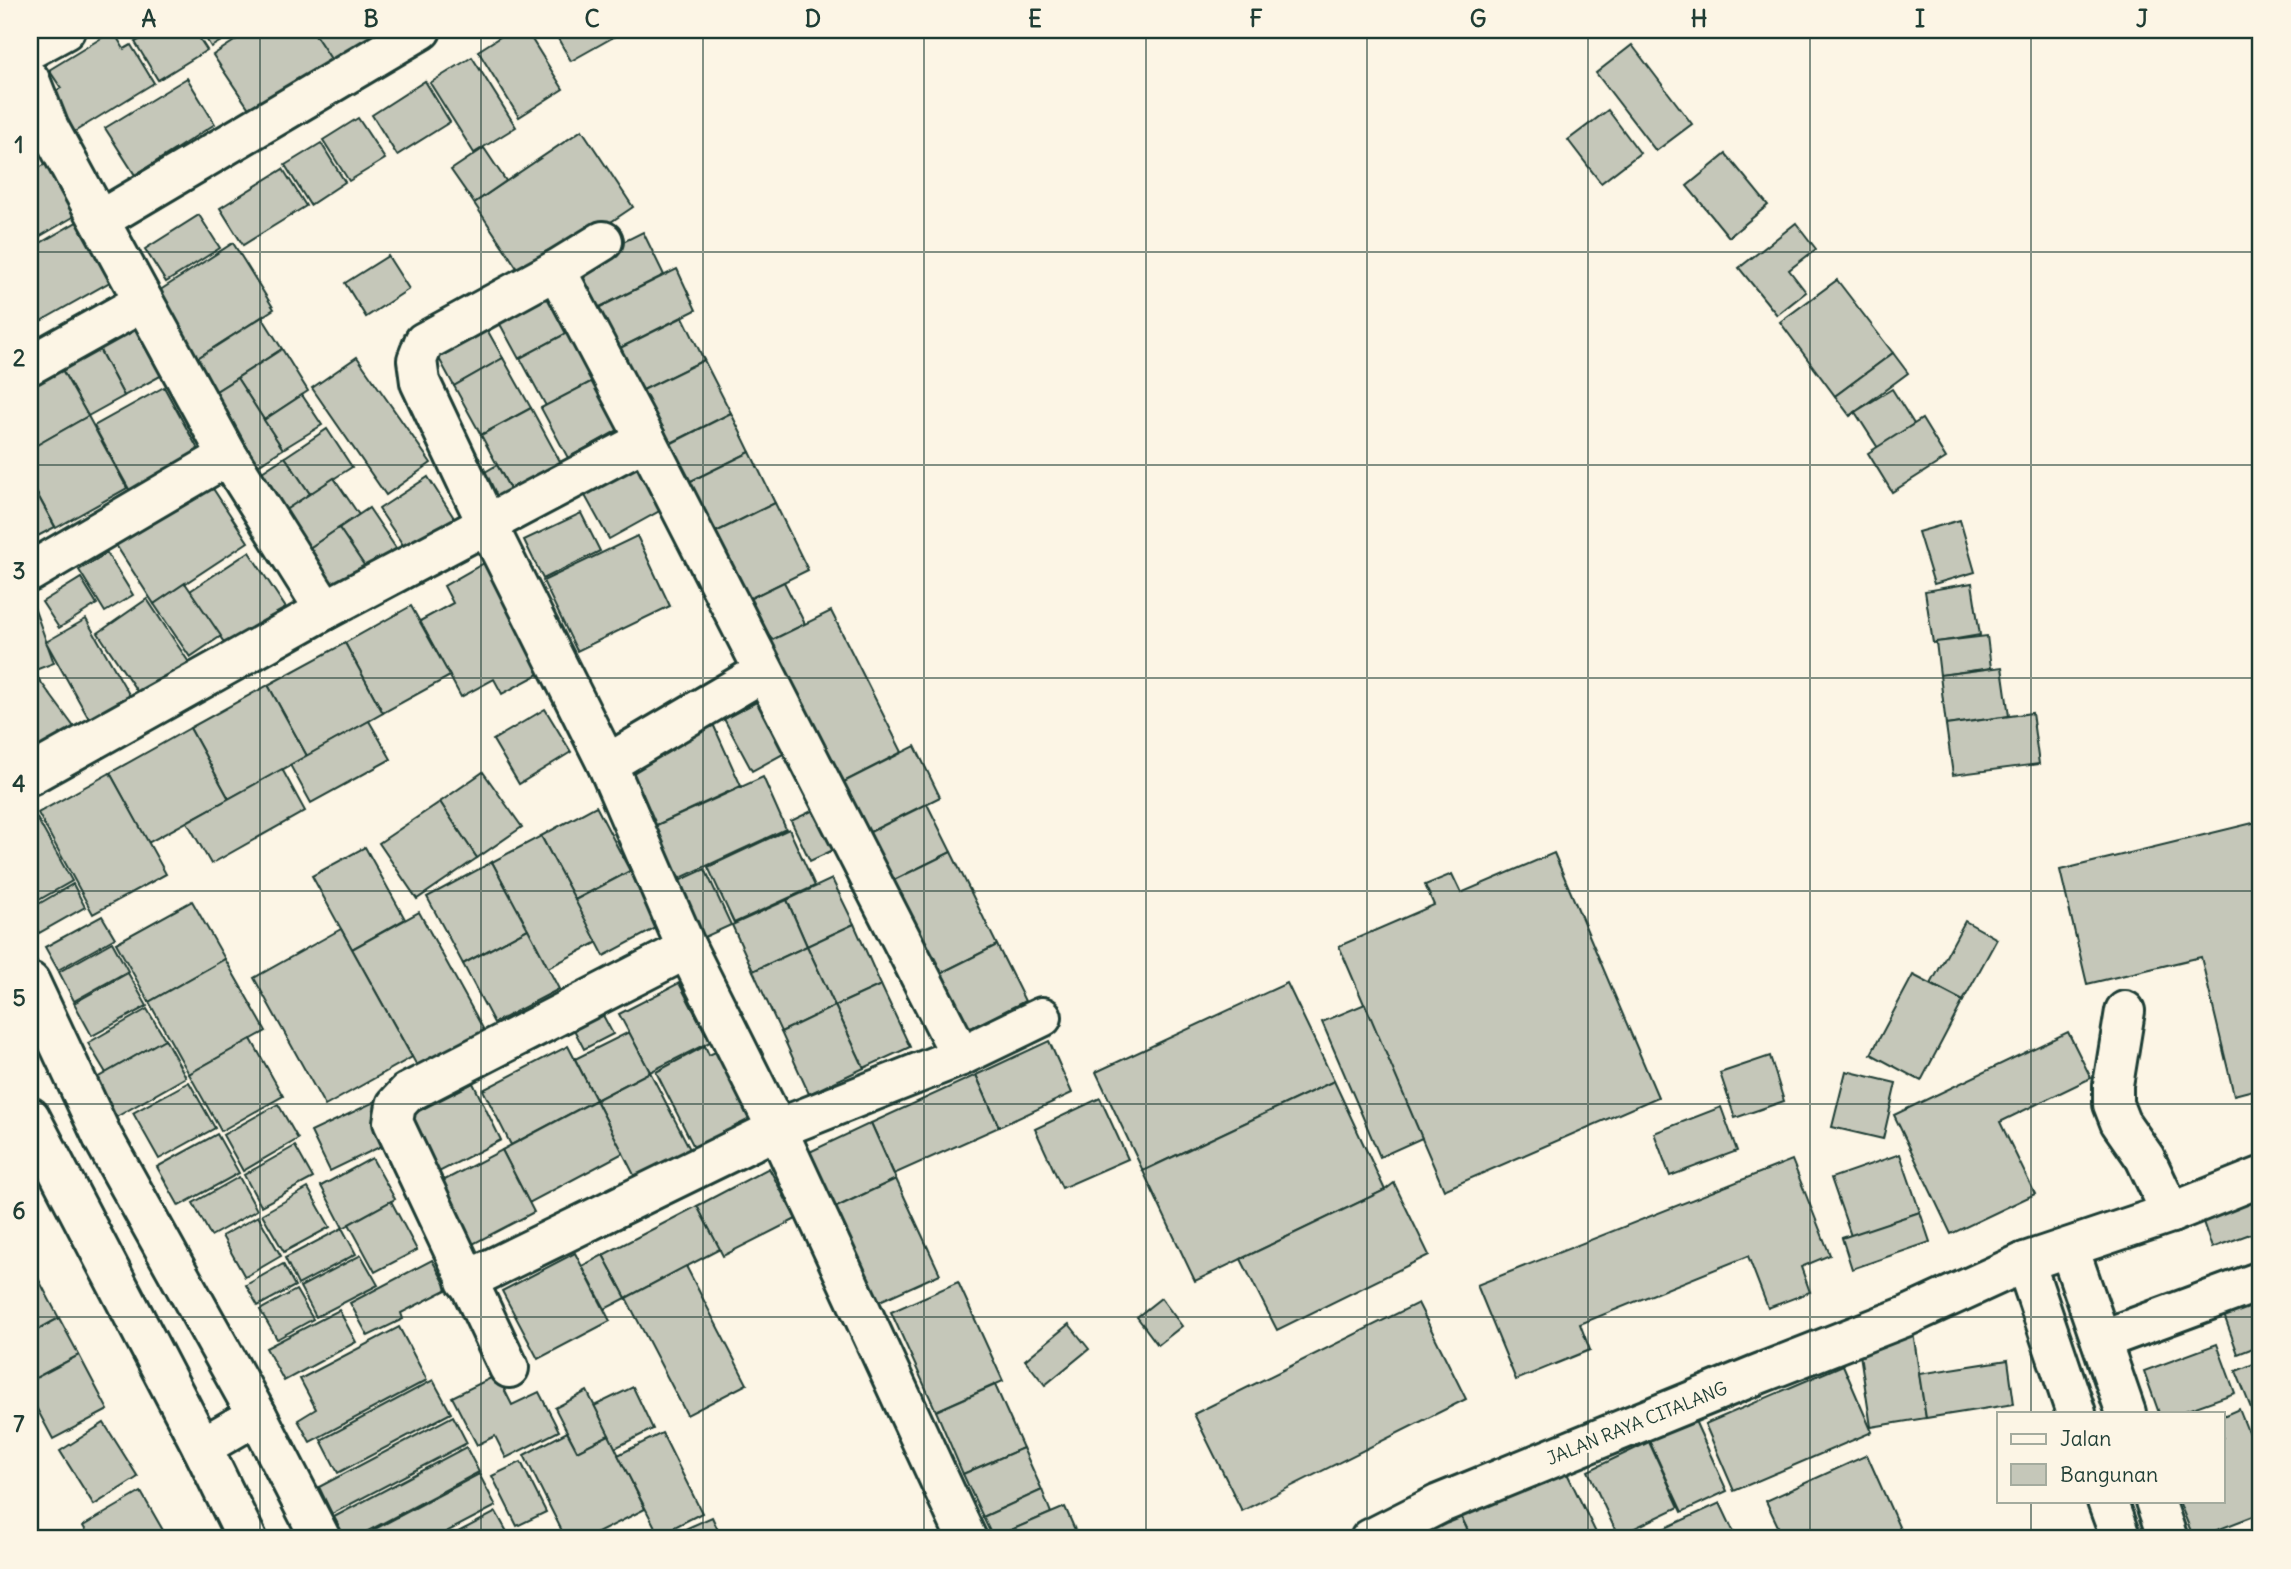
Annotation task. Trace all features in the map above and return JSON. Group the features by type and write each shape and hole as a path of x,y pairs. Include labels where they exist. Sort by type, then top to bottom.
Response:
{"street":[{"path":"30,49 65,30"},
{"path":"100,220 421,30"},
{"path":"30,80 39,134 100,220 228,456 325,610"},
{"path":"603,241 556,270 424,342 417,360 420,382 487,524 607,764 687,949 777,1129 967,1539"},
{"path":"556,270 646,440 961,1056"},
{"path":"30,365 143,302"},
{"path":"30,775 325,610 646,440"},
{"path":"30,572 228,456"},
{"path":"607,764 764,672"},
{"path":"509,1368 393,1122 396,1105 407,1093 687,949"},
{"path":"30,982 103,1138 257,1415 321,1539"},
{"path":"2125,1011 2113,1085 2113,1104 2120,1122 2145,1158 2171,1213"},
{"path":"466,1281 777,1129 961,1056 1042,1017"},
{"path":"30,1117 247,1539"},
{"name":"JALAN RAYA CITALANG","path":"1370,1539 1451,1499 1907,1316 2011,1268 2171,1213 2261,1177"},
{"path":"2069,1248 2126,1412"},
{"path":"2011,1268 2076,1412"},
{"path":"2101,1340 2261,1281"},
{"path":"202,1447 257,1415"},
{"path":"2106,1502 2121,1539"},
{"path":"2155,1502 2168,1539"}],"building":[{"path":"133,30 194,30 207,50 158,80 135,42 139,40"},
{"path":"201,30 240,30 211,47"},
{"path":"251,30 312,30 332,59 252,113 213,55"},
{"path":"312,30 387,30 337,68"},
{"path":"511,30 526,30 563,89 519,117 478,51"},
{"path":"553,30 626,30 571,61"},
{"path":"113,31 124,49 131,45 154,83 66,137 42,99 61,88 49,70"},
{"path":"1632,45 1692,124 1656,151 1596,73"},
{"path":"472,57 516,127 474,153 430,83"},
{"path":"187,78 215,124 135,175 105,128"},
{"path":"425,81 450,122 397,155 372,115"},
{"path":"1608,110 1640,153 1601,183 1568,140"},
{"path":"358,118 385,159 349,181 323,140"},
{"path":"582,130 633,207 525,280 474,203"},
{"path":"321,143 345,182 310,205 285,165"},
{"path":"484,148 506,181 474,203 451,170"},
{"path":"1726,154 1768,205 1729,237 1687,186"},
{"path":"46,164 75,216 30,242 30,173"},
{"path":"283,169 306,206 243,245 220,208"},
{"path":"199,215 220,248 166,282 145,249"},
{"path":"82,219 115,279 39,322 30,307 30,249"},
{"path":"1796,223 1816,249 1789,270 1806,292 1777,315 1739,268"},
{"path":"643,232 664,275 592,311 571,268"},
{"path":"233,243 274,309 193,361 151,296"},
{"path":"388,256 409,289 366,317 345,283"},
{"path":"677,269 696,310 612,352 592,311"},
{"path":"1837,280 1893,353 1835,396 1780,322"},
{"path":"556,282 580,326 519,359 495,315"},
{"path":"262,317 282,349 213,393 193,361"},
{"path":"683,317 704,360 633,395 612,352"},
{"path":"138,325 164,374 124,396 98,347"},
{"path":"485,326 503,358 454,386 436,353"},
{"path":"580,326 606,374 546,406 520,358"},
{"path":"98,347 124,396 88,416 61,368"},
{"path":"282,349 308,391 264,420 237,378"},
{"path":"1893,353 1908,373 1850,416 1835,396"},
{"path":"357,357 431,463 386,495 312,388"},
{"path":"503,358 531,408 481,435 454,386"},
{"path":"704,360 731,413 659,449 633,395"},
{"path":"61,368 88,416 30,449 30,385"},
{"path":"606,374 632,422 568,458 541,408"},
{"path":"237,378 283,449 258,465 213,393"},
{"path":"164,387 205,462 135,500 94,426"},
{"path":"1892,389 1914,424 1878,448 1855,412"},
{"path":"302,395 322,425 283,449 264,420"},
{"path":"531,408 561,463 511,491 481,435"},
{"path":"731,413 750,452 687,483 668,445"},
{"path":"88,416 127,488 56,528 30,481 30,449"},
{"path":"1922,419 1946,458 1892,492 1868,453"},
{"path":"327,429 352,467 310,494 285,457"},
{"path":"750,452 775,503 712,534 687,483"},
{"path":"285,457 310,494 284,511 259,474"},
{"path":"638,462 663,509 609,539 583,492"},
{"path":"497,465 511,491 494,500 480,475"},
{"path":"428,477 461,529 413,560 379,509"},
{"path":"334,478 359,515 308,549 284,511"},
{"path":"30,481 55,527 30,540"},
{"path":"208,481 248,542 154,604 114,542"},
{"path":"775,503 808,570 745,601 712,534"},
{"path":"369,508 398,551 368,571 339,528"},
{"path":"581,513 600,551 543,579 524,540"},
{"path":"1960,520 1975,572 1934,584 1918,532"},
{"path":"339,528 368,571 337,592 308,549"},
{"path":"637,536 670,606 577,651 543,581"},
{"path":"249,552 288,611 229,650 190,591"},
{"path":"107,553 133,595 105,612 79,570"},
{"path":"493,558 552,667 502,694 494,679 461,697 420,621 453,603 444,586"},
{"path":"81,578 97,604 59,628 42,602"},
{"path":"784,582 805,624 766,643 745,601"},
{"path":"185,583 221,636 190,657 154,604"},
{"path":"1972,583 1980,635 1933,643 1925,591"},
{"path":"147,599 192,667 143,700 98,633"},
{"path":"30,600 54,663 30,672"},
{"path":"411,606 450,676 383,713 345,643"},
{"path":"831,611 902,752 838,785 766,643"},
{"path":"86,619 130,696 89,719 46,642"},
{"path":"1987,636 1991,668 1940,675 1936,642"},
{"path":"345,643 383,713 307,756 268,685"},
{"path":"2002,667 2009,716 1946,725 1940,675"},
{"path":"35,674 74,727 30,759 30,678"},
{"path":"268,685 307,756 229,799 190,728"},
{"path":"768,696 796,747 752,771 724,719"},
{"path":"545,709 571,752 519,784 493,740"},
{"path":"2032,713 2039,764 1953,775 1946,725"},
{"path":"369,721 391,759 311,803 290,765"},
{"path":"713,724 741,786 648,829 620,768"},
{"path":"190,728 229,799 148,843 110,773"},
{"path":"915,746 940,797 862,836 838,785"},
{"path":"282,769 305,811 211,864 187,822"},
{"path":"483,772 522,827 477,858 440,802"},
{"path":"110,773 166,874 93,914 38,813"},
{"path":"763,777 786,829 672,882 648,829"},
{"path":"440,802 477,858 417,899 379,843"},
{"path":"826,804 846,844 810,861 791,821"},
{"path":"927,804 951,852 886,884 862,836"},
{"path":"596,806 630,871 575,900 541,836"},
{"path":"33,811 72,881 30,905 30,813"},
{"path":"2261,821 2261,1088 2234,1095 2201,957 2087,984 2060,870"},
{"path":"789,829 815,886 734,923 708,867"},
{"path":"541,836 598,942 548,968 492,862"},
{"path":"365,847 405,919 352,949 312,876"},
{"path":"951,852 997,945 933,977 886,884"},
{"path":"1554,853 1658,1097 1444,1190 1339,946 1434,905 1425,885 1452,874 1461,893"},
{"path":"492,862 528,929 463,964 427,897"},
{"path":"705,869 731,925 696,941 670,885"},
{"path":"630,871 660,926 604,956 575,900"},
{"path":"832,879 854,924 807,946 787,900"},
{"path":"73,884 85,907 39,933 30,915 30,909"},
{"path":"787,900 807,946 753,971 732,925"},
{"path":"192,901 225,959 149,1002 116,943"},
{"path":"419,912 491,1043 425,1080 352,949"},
{"path":"102,916 115,938 58,970 45,947"},
{"path":"1965,921 1997,939 1963,1001 1931,984"},
{"path":"854,924 881,985 835,1006 807,946"},
{"path":"341,929 412,1057 325,1106 254,978"},
{"path":"528,929 559,989 494,1023 463,964"},
{"path":"112,942 128,971 74,1001 59,972"},
{"path":"997,945 1025,1001 961,1033 933,977"},
{"path":"807,946 835,1006 781,1032 753,971"},
{"path":"225,959 266,1031 189,1074 149,1002"},
{"path":"128,973 147,1006 92,1036 74,1003"},
{"path":"1913,975 1963,1001 1921,1081 1871,1054"},
{"path":"679,983 710,1042 650,1072 619,1014"},
{"path":"1287,983 1334,1081 1143,1171 1096,1072"},
{"path":"881,985 910,1047 864,1068 835,1006"},
{"path":"1365,1004 1422,1138 1380,1157 1322,1022"},
{"path":"598,1006 613,1034 584,1049 569,1020"},
{"path":"835,1006 864,1068 809,1094 781,1032"},
{"path":"147,1009 165,1039 106,1073 88,1043"},
{"path":"629,1032 650,1072 596,1100 575,1059"},
{"path":"2068,1032 2091,1078 2000,1122 2035,1194 1951,1234 1894,1115"},
{"path":"165,1039 186,1077 111,1120 90,1082"},
{"path":"251,1039 283,1096 221,1131 189,1074"},
{"path":"1049,1041 1072,1093 999,1127 976,1075"},
{"path":"568,1046 596,1100 511,1145 483,1090"},
{"path":"705,1046 709,1055 727,1047 763,1116 696,1151 656,1072"},
{"path":"1770,1056 1784,1101 1735,1118 1720,1073"},
{"path":"1846,1071 1896,1083 1883,1139 1832,1127"},
{"path":"650,1072 692,1153 637,1181 596,1100"},
{"path":"976,1075 999,1127 894,1174 871,1123"},
{"path":"1334,1081 1385,1190 1195,1281 1143,1171"},
{"path":"189,1082 215,1128 159,1159 133,1113"},
{"path":"473,1083 501,1140 439,1172 411,1115"},
{"path":"1100,1098 1128,1159 1062,1188 1035,1129"},
{"path":"596,1100 623,1153 529,1203 502,1150"},
{"path":"374,1102 392,1141 330,1171 311,1132"},
{"path":"278,1104 298,1139 243,1171 223,1135"},
{"path":"1721,1107 1737,1151 1670,1176 1654,1133"},
{"path":"871,1123 896,1179 826,1212 801,1156"},
{"path":"217,1134 239,1173 179,1206 157,1167"},
{"path":"295,1146 313,1178 261,1206 244,1175"},
{"path":"502,1150 534,1212 471,1245 439,1183"},
{"path":"1900,1154 1920,1212 1851,1236 1831,1178"},
{"path":"372,1158 395,1199 343,1228 321,1186"},
{"path":"1792,1160 1830,1255 1801,1267 1810,1292 1768,1308 1748,1256 1580,1324 1590,1350 1516,1380 1477,1285"},
{"path":"769,1168 796,1219 723,1256 697,1206"},
{"path":"239,1177 257,1210 211,1236 193,1203"},
{"path":"896,1179 940,1274 869,1306 826,1212"},
{"path":"1394,1183 1429,1255 1277,1330 1241,1259 1385,1190"},
{"path":"308,1188 330,1227 284,1252 262,1214"},
{"path":"2261,1194 2261,1230 2212,1248 2201,1216"},
{"path":"391,1201 417,1250 375,1272 349,1224"},
{"path":"697,1206 720,1249 626,1298 603,1255"},
{"path":"1920,1212 1930,1242 1852,1269 1842,1238"},
{"path":"258,1216 281,1256 245,1277 222,1236"},
{"path":"342,1228 356,1254 298,1285 285,1258"},
{"path":"575,1253 610,1321 538,1359 502,1291"},
{"path":"361,1255 378,1285 316,1317 300,1287"},
{"path":"603,1255 626,1298 605,1309 582,1266"},
{"path":"432,1260 448,1289 401,1313 403,1319 368,1336 350,1303"},
{"path":"30,1263 59,1318 30,1334"},
{"path":"283,1264 295,1286 258,1306 246,1285"},
{"path":"686,1266 747,1384 687,1415 626,1298"},
{"path":"958,1282 1003,1381 936,1411 891,1312"},
{"path":"296,1290 313,1319 277,1339 260,1310"},
{"path":"1161,1298 1182,1326 1158,1345 1137,1317"},
{"path":"2261,1298 2261,1345 2238,1354 2223,1312"},
{"path":"1418,1303 1466,1399 1242,1511 1194,1414"},
{"path":"339,1310 356,1342 284,1381 266,1348"},
{"path":"59,1318 79,1355 30,1381 30,1334"},
{"path":"1069,1324 1089,1349 1045,1385 1025,1360"},
{"path":"399,1327 427,1380 310,1442 298,1420 316,1409 300,1379"},
{"path":"1913,1332 1926,1418 1871,1427 1858,1341"},
{"path":"2217,1344 2235,1393 2182,1412 2159,1412 2144,1371"},
{"path":"79,1355 108,1410 53,1439 30,1396 30,1381"},
{"path":"2008,1360 2014,1404 1926,1418 1919,1374"},
{"path":"2261,1361 2261,1416 2255,1418 2236,1371"},
{"path":"1843,1365 1872,1432 1734,1491 1705,1424"},
{"path":"497,1375 512,1405 539,1392 559,1431 506,1458 495,1436 477,1445 452,1397"},
{"path":"433,1380 451,1413 338,1473 321,1440"},
{"path":"995,1385 1023,1448 963,1474 936,1411"},
{"path":"633,1387 653,1429 615,1448 594,1406"},
{"path":"587,1391 609,1435 577,1451 555,1408"},
{"path":"2239,1409 2261,1464 2261,1513 2194,1539 2179,1502 2224,1502 2224,1416"},
{"path":"1691,1412 1727,1491 1682,1512 1646,1434"},
{"path":"453,1416 467,1443 332,1514 319,1487"},
{"path":"104,1423 138,1477 94,1505 60,1451"},
{"path":"567,1432 577,1451 609,1435 645,1509 586,1539 566,1539 524,1455"},
{"path":"662,1433 702,1513 659,1535 618,1455"},
{"path":"1649,1442 1679,1507 1618,1536 1588,1471"},
{"path":"466,1447 479,1472 353,1539 346,1539 334,1517"},
{"path":"1023,1448 1042,1490 983,1517 963,1474"},
{"path":"1867,1455 1904,1538 1784,1539 1766,1501"},
{"path":"521,1462 546,1512 517,1526 492,1476"},
{"path":"1564,1467 1599,1539 1472,1539 1461,1516"},
{"path":"479,1474 496,1506 433,1539 377,1539 373,1530"},
{"path":"1042,1490 1051,1513 993,1538 983,1517"},
{"path":"141,1492 168,1539 91,1539 83,1526"},
{"path":"1720,1503 1737,1539 1665,1539 1661,1530"},
{"path":"1455,1505 1472,1539 1384,1539"},
{"path":"1065,1507 1079,1539 990,1539 1051,1513"},
{"path":"496,1512 511,1539 445,1539"},
{"path":"712,1517 722,1539 663,1539"}]}
